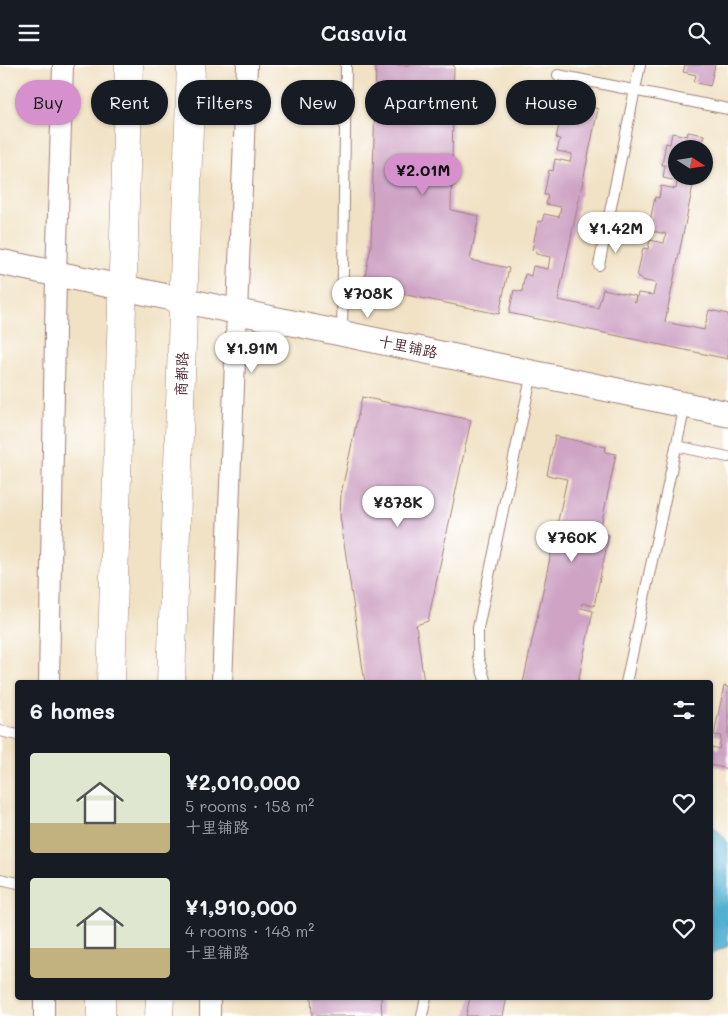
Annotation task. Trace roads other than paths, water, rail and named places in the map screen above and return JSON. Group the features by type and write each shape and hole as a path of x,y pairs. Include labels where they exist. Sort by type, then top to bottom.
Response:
{"main road":[{"path":"111,680 124,289 129,65"},
{"name":"商都路","path":"171,680 191,65"},
{"path":"101,1000 101,1016"},
{"path":"159,1016 160,1000"}],"street":[{"path":"49,680 56,274 63,65"},
{"path":"222,680 247,65"},
{"name":"十里铺路","path":"0,262 728,414"},
{"path":"44,1000 44,1016"},
{"path":"210,1000 210,1016"}],"lane":[{"path":"342,334 346,65"},
{"path":"599,265 640,65"},
{"path":"558,75 728,109"},
{"path":"485,680 478,657 478,627 532,373"},
{"path":"627,680 684,405"},
{"path":"676,446 728,457"},
{"path":"0,731 15,734"},
{"path":"0,879 15,882"},
{"path":"422,1016 425,1000"}],"water":[{"path":"713,826 728,843 728,946 713,953"}]}
